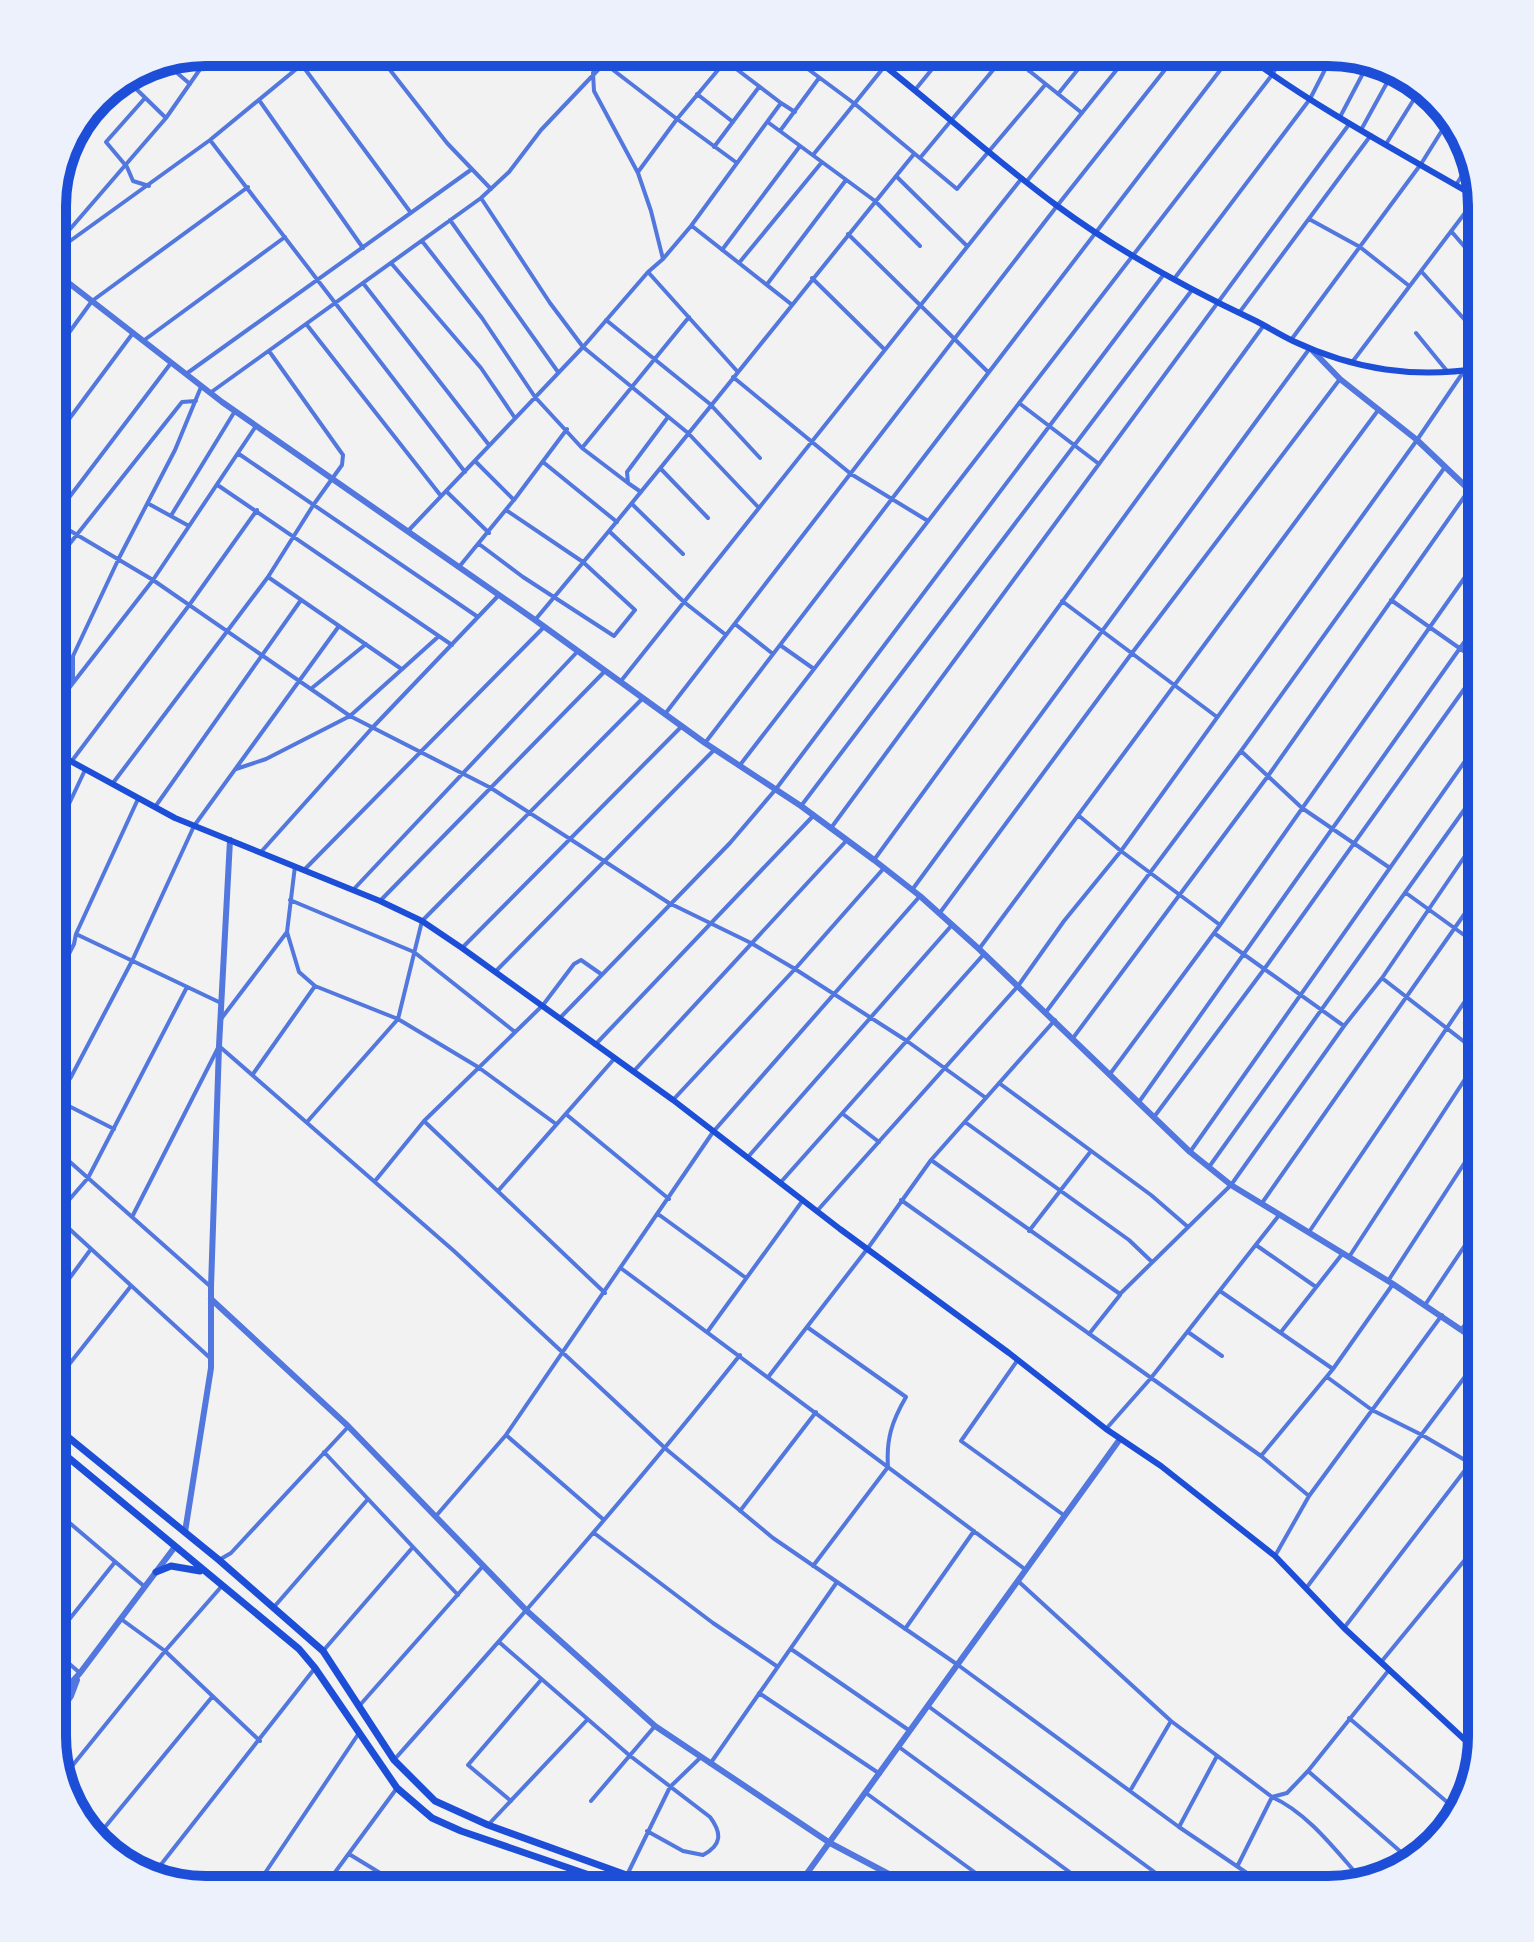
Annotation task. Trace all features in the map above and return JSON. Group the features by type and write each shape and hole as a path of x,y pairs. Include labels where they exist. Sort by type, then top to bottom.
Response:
{"main road":[{"path":"885,66 1057,206 1192,290 1291,340 1352,362 1397,373 1468,370"},
{"path":"1260,66 1467,192"},
{"path":"66,759 194,826 422,921 462,948 673,1100 1106,1429 1161,1466 1275,1556 1344,1628 1468,1742"},
{"path":"66,1435 219,1560 323,1651 394,1760 435,1801 488,1825 635,1876"},
{"path":"66,1456 299,1649 397,1788 432,1818 592,1876"},
{"path":"174,1548 185,1532"},
{"path":"156,1572 171,1566 203,1572"}],"street":[{"path":"66,236 127,167 202,66"},
{"path":"66,242 149,186 301,66"},
{"path":"303,66 411,213"},
{"path":"387,66 447,143 491,189"},
{"path":"596,66 594,91 638,173 663,259"},
{"path":"210,393 481,198 509,172 541,130 601,66"},
{"path":"608,66 737,163"},
{"path":"638,173 721,66"},
{"path":"732,66 795,112"},
{"path":"804,66 957,189 1045,85"},
{"path":"813,155 885,66"},
{"path":"915,90 935,66"},
{"path":"920,158 996,66"},
{"path":"1023,66 1082,113"},
{"path":"1029,71 1033,66"},
{"path":"1058,94 1081,66"},
{"path":"621,681 967,246 1120,66"},
{"path":"665,714 1168,66"},
{"path":"705,743 1223,66"},
{"path":"740,765 1277,66"},
{"path":"1174,279 1310,99 1327,66"},
{"path":"174,70 190,84"},
{"path":"1340,117 1364,71"},
{"path":"780,131 819,77"},
{"path":"1361,130 1388,80"},
{"path":"134,87 166,118"},
{"path":"714,147 759,87"},
{"path":"696,94 733,122"},
{"path":"1386,144 1415,97"},
{"path":"145,98 106,142 127,167 133,181 149,186"},
{"path":"259,100 363,248"},
{"path":"407,532 663,259 769,123 781,103"},
{"path":"769,123 875,201 920,246"},
{"path":"831,828 1350,123"},
{"path":"1291,340 1421,164 1444,128"},
{"path":"1239,313 1371,135"},
{"path":"210,140 465,472"},
{"path":"722,250 800,146"},
{"path":"535,620 661,469 710,404 914,154"},
{"path":"739,263 822,162"},
{"path":"186,374 472,169"},
{"path":"1456,185 1464,173"},
{"path":"896,176 967,246"},
{"path":"768,283 846,180"},
{"path":"66,337 92,301 248,187"},
{"path":"481,198 583,347 688,433 759,508"},
{"path":"1352,362 1468,210"},
{"path":"1309,219 1360,247 1408,285"},
{"path":"450,220 558,372"},
{"path":"691,226 768,283 791,304"},
{"path":"1451,231 1468,251"},
{"path":"848,234 988,372"},
{"path":"143,341 285,237"},
{"path":"422,241 482,318 535,397 582,448 641,492"},
{"path":"391,263 481,368 515,418"},
{"path":"1421,271 1468,323"},
{"path":"648,272 737,371"},
{"path":"560,1018 730,843 776,789 1164,274"},
{"path":"812,278 885,349"},
{"path":"66,281 210,393 331,480 535,620 705,743 814,815 874,860 982,951 1190,1152 1231,1185 1468,1334"},
{"path":"363,283 489,445"},
{"path":"801,806 1192,290"},
{"path":"582,448 689,317"},
{"path":"606,320 710,404 760,458"},
{"path":"306,324 441,496"},
{"path":"874,860 1264,325"},
{"path":"66,423 133,333"},
{"path":"1416,333 1449,373"},
{"path":"912,890 1310,348 1340,379 1417,440 1467,488 1268,776 1073,1038"},
{"path":"112,784 268,577 342,465 343,455 269,351"},
{"path":"66,502 171,363"},
{"path":"817,1211 1018,986 1064,921 1121,851 1464,371"},
{"path":"733,377 851,474 928,521"},
{"path":"939,914 1340,379"},
{"path":"72,683 73,656 119,558 149,504 202,386"},
{"path":"66,549 182,402 196,401"},
{"path":"1019,403 1099,464"},
{"path":"780,1183 907,1041 982,951 1078,815 1379,409"},
{"path":"172,514 235,411"},
{"path":"628,483 627,472 668,417"},
{"path":"66,691 153,580 256,426"},
{"path":"459,567 489,533 567,429"},
{"path":"239,454 478,617"},
{"path":"475,461 514,500"},
{"path":"543,462 617,522"},
{"path":"1046,1012 1151,874 1445,467"},
{"path":"661,469 708,518"},
{"path":"219,485 452,645"},
{"path":"446,491 489,533"},
{"path":"149,504 190,526"},
{"path":"632,504 683,554"},
{"path":"71,762 257,510"},
{"path":"479,544 614,636 635,610 583,562 506,510"},
{"path":"66,528 190,604 350,716 491,788 669,903 751,943 795,969 872,1017 986,1098"},
{"path":"609,531 684,602 726,635"},
{"path":"1110,1074 1220,925 1468,573"},
{"path":"268,577 400,668"},
{"path":"261,852 373,727 499,595"},
{"path":"155,807 301,600"},
{"path":"1391,600 1468,654"},
{"path":"1062,601 1217,717"},
{"path":"735,624 773,654"},
{"path":"66,1080 132,961 194,826 339,626"},
{"path":"304,870 544,627"},
{"path":"234,770 266,759 350,716 439,636"},
{"path":"1139,1102 1468,637"},
{"path":"312,688 366,644"},
{"path":"780,645 814,669"},
{"path":"353,890 578,651"},
{"path":"380,901 605,670"},
{"path":"66,681 72,683"},
{"path":"1154,1117 1265,968 1468,683"},
{"path":"307,1122 398,1019 422,921 643,698"},
{"path":"462,948 682,726"},
{"path":"495,972 715,749"},
{"path":"1241,751 1302,808 1390,868"},
{"path":"1190,1152 1468,757"},
{"path":"66,810 85,770"},
{"path":"66,960 138,799"},
{"path":"1209,1167 1468,804"},
{"path":"595,1045 814,815"},
{"path":"1078,815 1220,925"},
{"path":"185,1532 211,1359 219,1046 230,840"},
{"path":"633,1072 847,840"},
{"path":"1089,1334 1120,1294 1231,1185 1344,1026 1382,978 1468,851"},
{"path":"295,866 287,932 299,972 315,986 398,1019 478,1067 556,1124"},
{"path":"673,1100 884,868"},
{"path":"1405,892 1468,938"},
{"path":"436,1516 506,1435 713,1132 920,896"},
{"path":"290,900 414,952 515,1032"},
{"path":"1262,1203 1468,908"},
{"path":"747,1158 952,925"},
{"path":"220,1021 287,932"},
{"path":"1214,933 1344,1026"},
{"path":"76,934 221,1003"},
{"path":"375,1181 424,1121 543,1005 574,964 581,960 601,974"},
{"path":"1382,978 1468,1044"},
{"path":"253,1074 315,986"},
{"path":"66,1201 88,1178 187,987"},
{"path":"1309,1232 1468,998"},
{"path":"769,1376 931,1160 1055,1020"},
{"path":"219,1046 375,1181 666,1449 773,1538 958,1665 1179,1827 1253,1876"},
{"path":"132,1217 219,1046"},
{"path":"498,1191 614,1059"},
{"path":"1281,1332 1346,1255 1468,1076"},
{"path":"999,1083 1151,1195 1188,1227"},
{"path":"66,1107 114,1129"},
{"path":"842,1113 879,1142"},
{"path":"567,1115 669,1199"},
{"path":"424,1121 605,1293"},
{"path":"965,1122 1129,1240 1152,1262"},
{"path":"1029,1231 1091,1151"},
{"path":"66,1158 211,1287"},
{"path":"1261,1456 1333,1369 1468,1158"},
{"path":"931,1160 1120,1294"},
{"path":"708,1331 803,1200"},
{"path":"901,1200 1261,1456 1309,1496"},
{"path":"658,1214 746,1278"},
{"path":"1106,1429 1151,1378 1280,1214"},
{"path":"66,1225 211,1359"},
{"path":"1425,1305 1468,1241"},
{"path":"1256,1245 1316,1287"},
{"path":"66,1283 91,1249"},
{"path":"622,1269 1026,1570"},
{"path":"66,1368 131,1286"},
{"path":"1220,1290 1333,1369"},
{"path":"211,1299 348,1426 527,1611 655,1726 830,1843 892,1876"},
{"path":"1275,1556 1309,1496 1442,1315"},
{"path":"1462,1329 1468,1320"},
{"path":"807,1327 906,1397 893,1421 887,1444 888,1467 813,1566"},
{"path":"1187,1331 1222,1356"},
{"path":"394,1760 666,1449 740,1355"},
{"path":"1018,1360 961,1441 1065,1516"},
{"path":"1307,1587 1468,1373"},
{"path":"1326,1377 1372,1410 1468,1461"},
{"path":"740,1511 816,1412"},
{"path":"219,1560 231,1553 348,1426"},
{"path":"506,1435 604,1520"},
{"path":"805,1876 1120,1439"},
{"path":"324,1452 458,1595"},
{"path":"1344,1628 1468,1467"},
{"path":"274,1607 368,1499"},
{"path":"66,1520 145,1587"},
{"path":"905,1629 974,1531"},
{"path":"594,1533 713,1623 778,1667"},
{"path":"323,1651 413,1547"},
{"path":"66,1688 174,1548"},
{"path":"1382,1661 1468,1556"},
{"path":"66,1623 115,1562"},
{"path":"359,1706 483,1566"},
{"path":"1018,1581 1171,1721 1272,1797 1287,1804 1323,1836 1356,1873"},
{"path":"710,1765 837,1582"},
{"path":"70,1768 221,1587"},
{"path":"121,1618 165,1651 260,1741"},
{"path":"499,1642 587,1720 710,1817 719,1828 718,1841 711,1851 703,1855 683,1851 647,1831"},
{"path":"790,1649 910,1731"},
{"path":"66,1661 80,1673"},
{"path":"159,1867 315,1668"},
{"path":"1238,1865 1272,1797 1287,1793 1308,1771 1389,1670"},
{"path":"66,1703 80,1673"},
{"path":"511,1801 468,1765 541,1680"},
{"path":"759,1693 880,1774"},
{"path":"103,1830 212,1697"},
{"path":"928,1706 1160,1876"},
{"path":"1349,1718 1450,1805"},
{"path":"488,1825 587,1720"},
{"path":"1130,1791 1171,1721"},
{"path":"591,1801 655,1726"},
{"path":"263,1876 359,1733"},
{"path":"899,1747 1075,1876"},
{"path":"1179,1827 1217,1756"},
{"path":"628,1873 670,1787 700,1758"},
{"path":"1308,1771 1404,1854"},
{"path":"332,1876 397,1788"},
{"path":"866,1793 980,1876"},
{"path":"349,1853 386,1876"}]}
